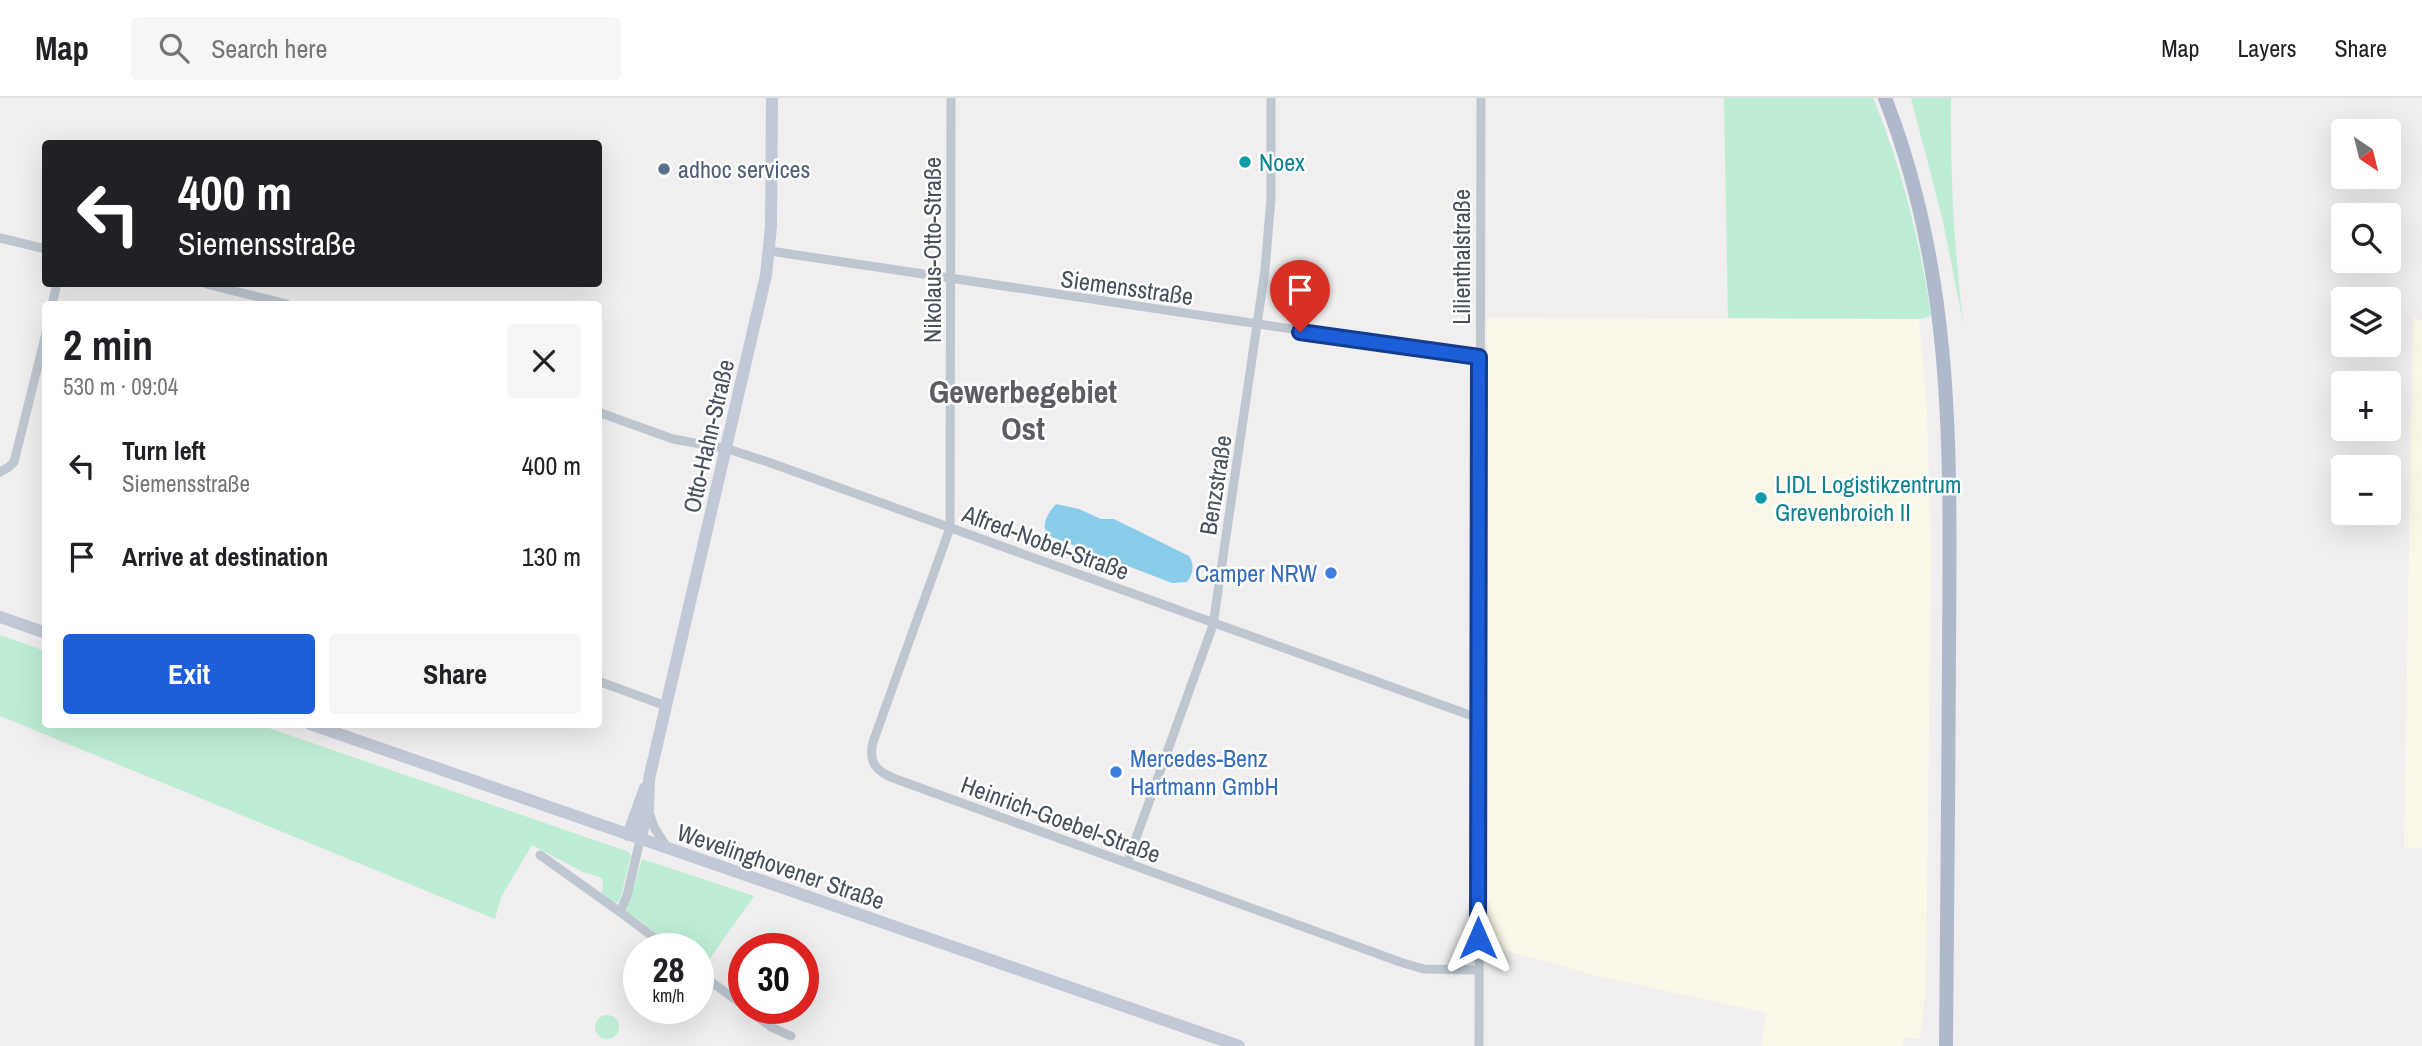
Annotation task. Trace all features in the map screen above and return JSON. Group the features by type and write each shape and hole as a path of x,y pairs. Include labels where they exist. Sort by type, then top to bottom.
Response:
{"main road":[{"path":"1885,98 1907,162 1930,253 1941,322 1947,390 1950,561 1947,1046"}],"street":[{"name":"Otto-Hahn-Straße","path":"634,837 728,449 764,287 770,251 772,98"},
{"name":"Nikolaus-Otto-Straße","path":"950,528 951,98"},
{"name":"Benzstraße","path":"1127,863 1213,625 1258,326 1270,227 1271,98"},
{"name":"Lilienthalstraße","path":"1479,1046 1481,98"},
{"path":"0,238 42,247"},
{"name":"Siemensstraße","path":"770,251 1479,357"},
{"path":"218,287 275,301"},
{"path":"0,472 14,462 42,349"},
{"name":"Alfred-Nobel-Straße","path":"602,413 673,439 728,449 1478,718"},
{"name":"Heinrich-Goebel-Straße","path":"950,528 870,753 878,770 893,778 1403,963 1424,969 1478,970"},
{"path":"0,617 42,631"},
{"path":"602,682 666,706"},
{"name":"Wevelinghovener Straße","path":"321,728 1239,1046"},
{"name":"Otto-Hahn-Straße","path":"649,779 648,808 657,833 670,850"},
{"name":"Otto-Hahn-Straße","path":"634,837 648,808"},
{"path":"620,912 627,896 634,837"},
{"path":"540,855 648,933"},
{"path":"767,1024 791,1037"}],"shaded area":[{"path":"1487,318 1919,319 1927,413 1931,553 1926,987 1920,1039 1905,1037 1903,1046 1761,1046 1767,1013 1594,975 1487,945"},
{"path":"2413,318 2422,321 2422,848 2404,848"}],"green space":[{"path":"1724,98 1873,98 1909,205 1931,316 1919,319 1728,318"},
{"path":"1911,98 1951,98 1953,210 1963,322 1942,217"},
{"path":"0,635 42,650 42,728 269,728 629,852 631,856 620,900 616,903 601,896 602,878 583,872 532,845 501,897 495,919 0,716"},
{"path":"642,859 754,896 714,952 714,933 656,933 626,911"},
{"path":"607,1015 615,1019 619,1027 615,1035 607,1039 599,1035 595,1027 599,1019"}],"water":[{"path":"1056,504 1079,509 1101,519 1114,519 1189,556 1193,566 1189,579 1187,582 1172,583 1047,535 1045,522"}],"place":[{"name":"Noex","path":"1245,162"},
{"name":"adhoc services","path":"664,169"},
{"name":"LIDL Logistikzentrum Grevenbroich II","path":"1761,498"},
{"name":"Camper NRW","path":"1331,573"},
{"name":"Mercedes-Benz Hartmann GmbH","path":"1116,772"}],"district":[{"name":"Gewerbegebiet Ost","path":"1023,410"}],"route":[{"path":"1300,332 1479,357 1478,938"}]}
